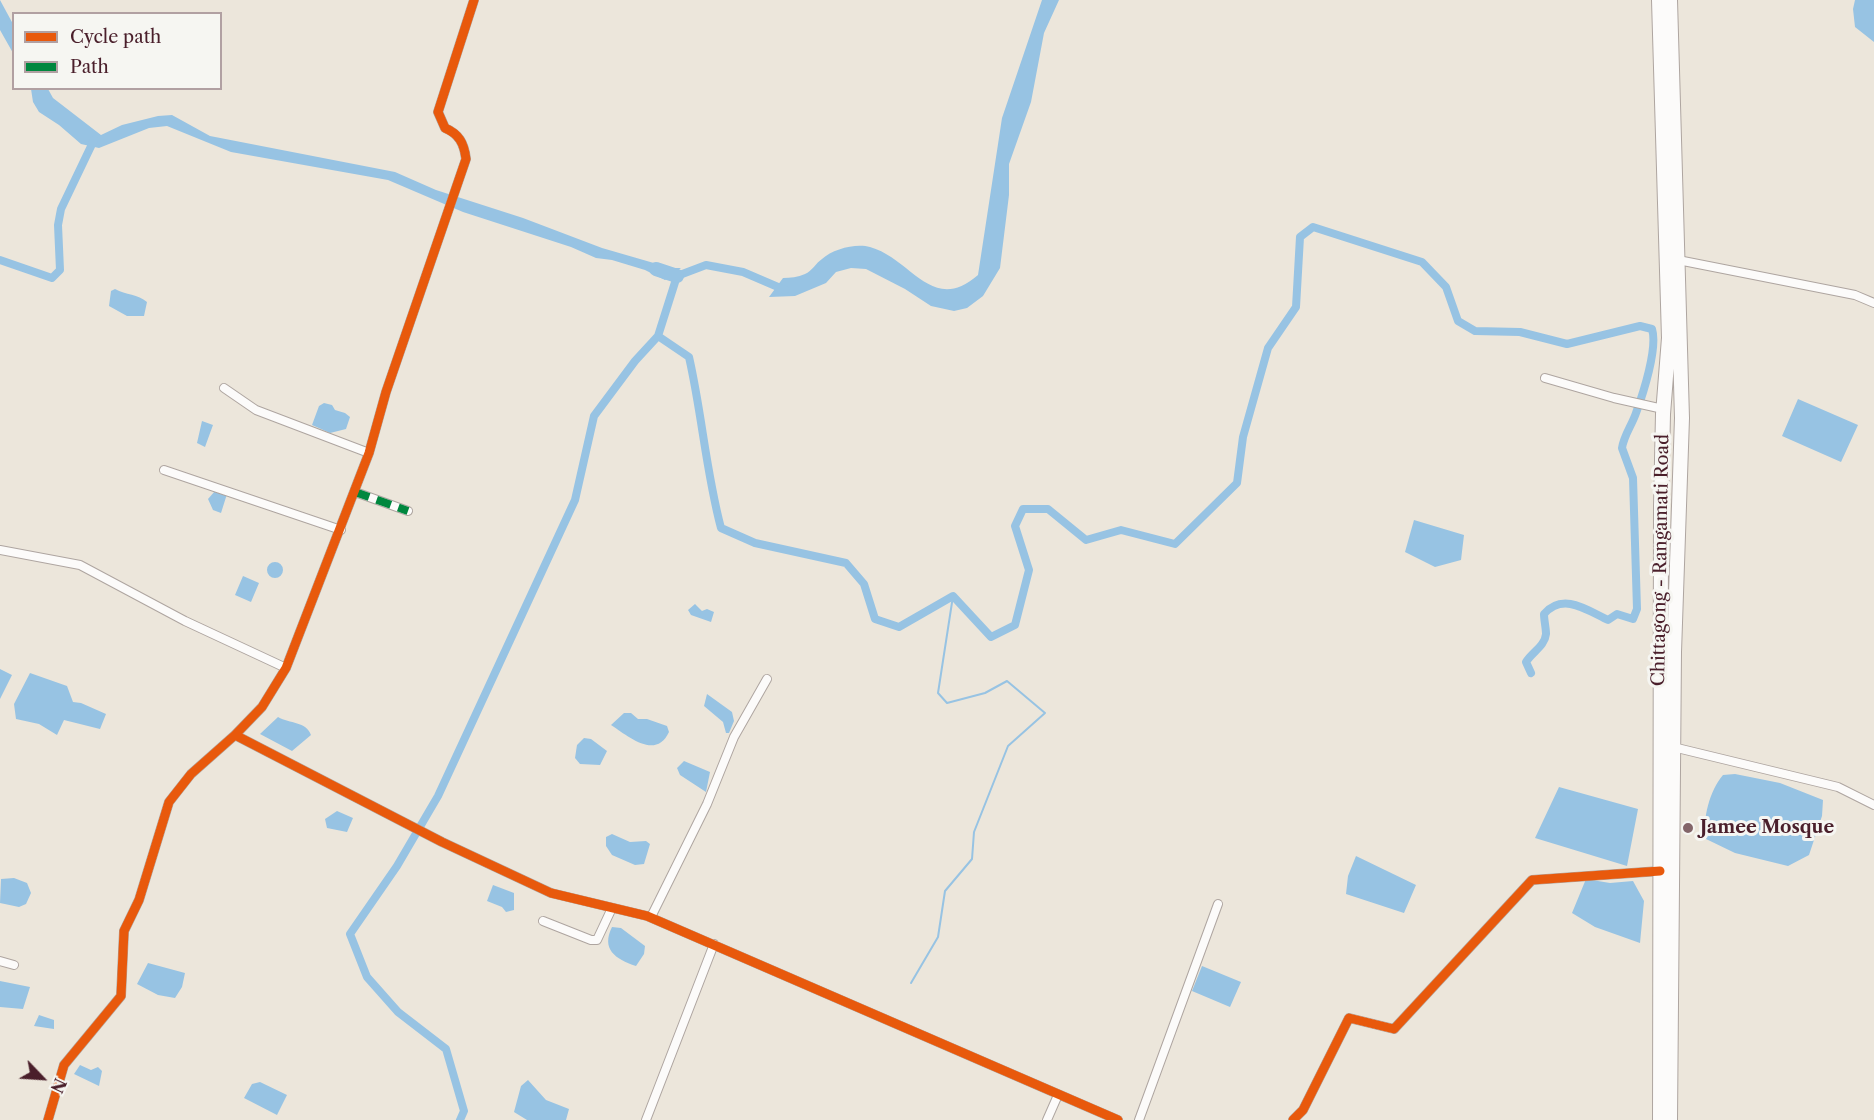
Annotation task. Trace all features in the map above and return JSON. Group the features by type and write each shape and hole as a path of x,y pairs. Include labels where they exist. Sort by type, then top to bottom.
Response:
{"highway":[{"name":"Chittagong - Rangamati Road","path":"1659,0 1670,204 1669,338 1663,412 1661,507 1660,871 1666,886 1660,1120"},
{"path":"1670,0 1670,204 1678,260 1682,418 1673,747 1666,886 1670,1120"}],"street":[{"path":"48,1120 63,1065 121,996 124,931 139,900 169,802 191,774 235,735 262,707 286,668 341,530 369,453 447,208 466,159 465,150 454,132 445,128 438,112 474,0"},
{"path":"1678,260 1855,295 1874,303"},
{"path":"1545,378 1663,412"},
{"path":"224,388 256,410 369,453"},
{"path":"164,470 341,530"},
{"path":"355,492 408,511"},
{"path":"0,550 80,565 185,621 286,668"},
{"path":"651,917 707,804 734,737 767,680"},
{"path":"235,735 442,842 551,893 651,917 1118,1120"},
{"path":"1673,747 1838,787 1874,805"},
{"path":"1293,1120 1303,1110 1349,1018 1394,1029 1532,880 1660,871"},
{"path":"1139,1120 1218,904"},
{"path":"543,921 591,940 597,940 612,908"},
{"path":"646,1120 714,944"},
{"path":"0,961 14,965"},
{"path":"1047,1120 1058,1095"}],"water":[{"path":"0,0 12,22 12,51 0,30"},
{"path":"1042,0 1059,0 1044,33 1031,102 1009,164 1009,195 1000,268 983,296 967,308 954,311 931,306 905,289 866,269 851,268 836,272 826,283 795,296 769,297 783,278 805,274 827,255 852,246 870,247 885,253 935,287 948,289 962,286 978,275 1002,118"},
{"path":"1855,0 1874,0 1874,42 1855,27 1853,9"},
{"path":"31,90 49,90 53,98 101,135 122,125 172,115 210,136 395,172 436,190 523,218 602,248 671,268 681,268 665,280 645,270 612,260 596,258 571,247 463,212 388,180 231,152 167,126 149,128 99,148 81,144 39,112 33,102"},
{"path":"115,289 140,297 147,302 144,316 127,316 109,306 111,291"},
{"path":"1798,399 1858,425 1841,462 1782,436"},
{"path":"324,403 332,405 335,410 350,417 346,429 330,433 312,425 319,406"},
{"path":"202,421 213,425 205,447 197,443"},
{"path":"215,491 227,494 221,513 213,510 208,499"},
{"path":"1414,520 1464,535 1461,560 1435,567 1405,552"},
{"path":"275,562 281,564 283,570 281,576 275,578 269,576 267,570 269,564"},
{"path":"243,576 259,583 251,602 235,595"},
{"path":"695,604 702,611 707,609 714,612 711,622 691,615 688,610"},
{"path":"0,669 12,675 0,699"},
{"path":"30,673 67,686 73,702 106,714 100,729 64,720 57,735 39,724 16,719 14,704"},
{"path":"707,694 732,712 734,721 729,733 726,733 723,722 704,706"},
{"path":"624,713 631,713 638,719 647,719 667,726 669,732 664,740 657,744 642,744 611,725"},
{"path":"278,717 302,725 309,730 311,735 292,751 260,734"},
{"path":"584,738 591,739 607,751 600,765 580,764 575,758 577,745"},
{"path":"684,761 710,772 706,792 680,775 677,768"},
{"path":"1735,774 1780,783 1823,800 1822,816 1809,855 1788,866 1735,853 1706,839 1706,814 1714,789 1723,775"},
{"path":"1559,787 1638,809 1627,866 1535,838"},
{"path":"337,811 353,818 347,832 327,828 325,819"},
{"path":"612,834 630,842 646,841 650,844 644,864 635,865 612,855 606,846 606,837"},
{"path":"1356,856 1416,885 1404,913 1346,894 1348,876"},
{"path":"14,878 27,883 31,893 26,904 19,907 0,903 1,879"},
{"path":"1586,879 1610,883 1633,881 1644,901 1640,943 1595,927 1572,913"},
{"path":"493,885 514,893 514,910 506,912 502,907 487,901"},
{"path":"612,927 621,928 645,946 644,954 636,966 622,960 612,952 608,941"},
{"path":"148,963 185,973 182,987 175,998 158,995 137,984"},
{"path":"1202,966 1241,982 1230,1007 1192,991"},
{"path":"0,981 30,987 23,1009 0,1007"},
{"path":"39,1015 54,1020 54,1029 34,1026"},
{"path":"80,1065 91,1070 98,1067 102,1071 99,1086 74,1074"},
{"path":"528,1080 546,1100 569,1109 566,1120 527,1120 514,1112 521,1086"},
{"path":"260,1082 287,1095 277,1115 244,1098 252,1084"}],"waterway":[{"path":"0,260 52,278 60,270 58,225 61,209 94,140"},
{"path":"658,336 689,357 721,528 755,543 846,563 864,584 875,619 899,627 953,596 991,637 1015,625 1029,570 1015,526 1023,509 1048,509 1086,540 1121,530 1175,544 1237,483 1243,437 1268,348 1296,307 1300,237 1313,227 1422,262 1446,287 1458,321 1475,331 1520,332 1567,344 1640,326 1652,329 1653,347 1649,371 1639,405 1622,448 1633,478 1637,609 1633,619 1617,614 1608,620 1575,605 1559,604 1551,608 1544,614 1545,638 1526,662 1531,673"},
{"path":"460,1120 464,1111 446,1049 398,1012 367,977 350,934 397,866 438,796 575,500 594,416 635,361 658,336 677,276 706,265 743,272 785,290"},
{"path":"656,269 677,276"},
{"path":"911,983 938,937 945,891 972,859 974,832 1008,746 1045,713 1007,681 985,693 947,703 938,693 953,596"}],"marked path":[{"path":"355,492 408,511"}],"cycle path":[{"path":"48,1120 64,1065 121,996 124,931 139,900 169,802 191,774 235,735 262,707 286,668 369,453 386,392 466,159 460,140 445,128 438,112 474,0"},
{"path":"235,735 442,842 551,893 647,916 1118,1120"},
{"path":"1293,1120 1303,1110 1349,1018 1394,1029 1532,880 1660,871"}],"place":[{"name":"Jamee Mosque","path":"1688,828"}]}
